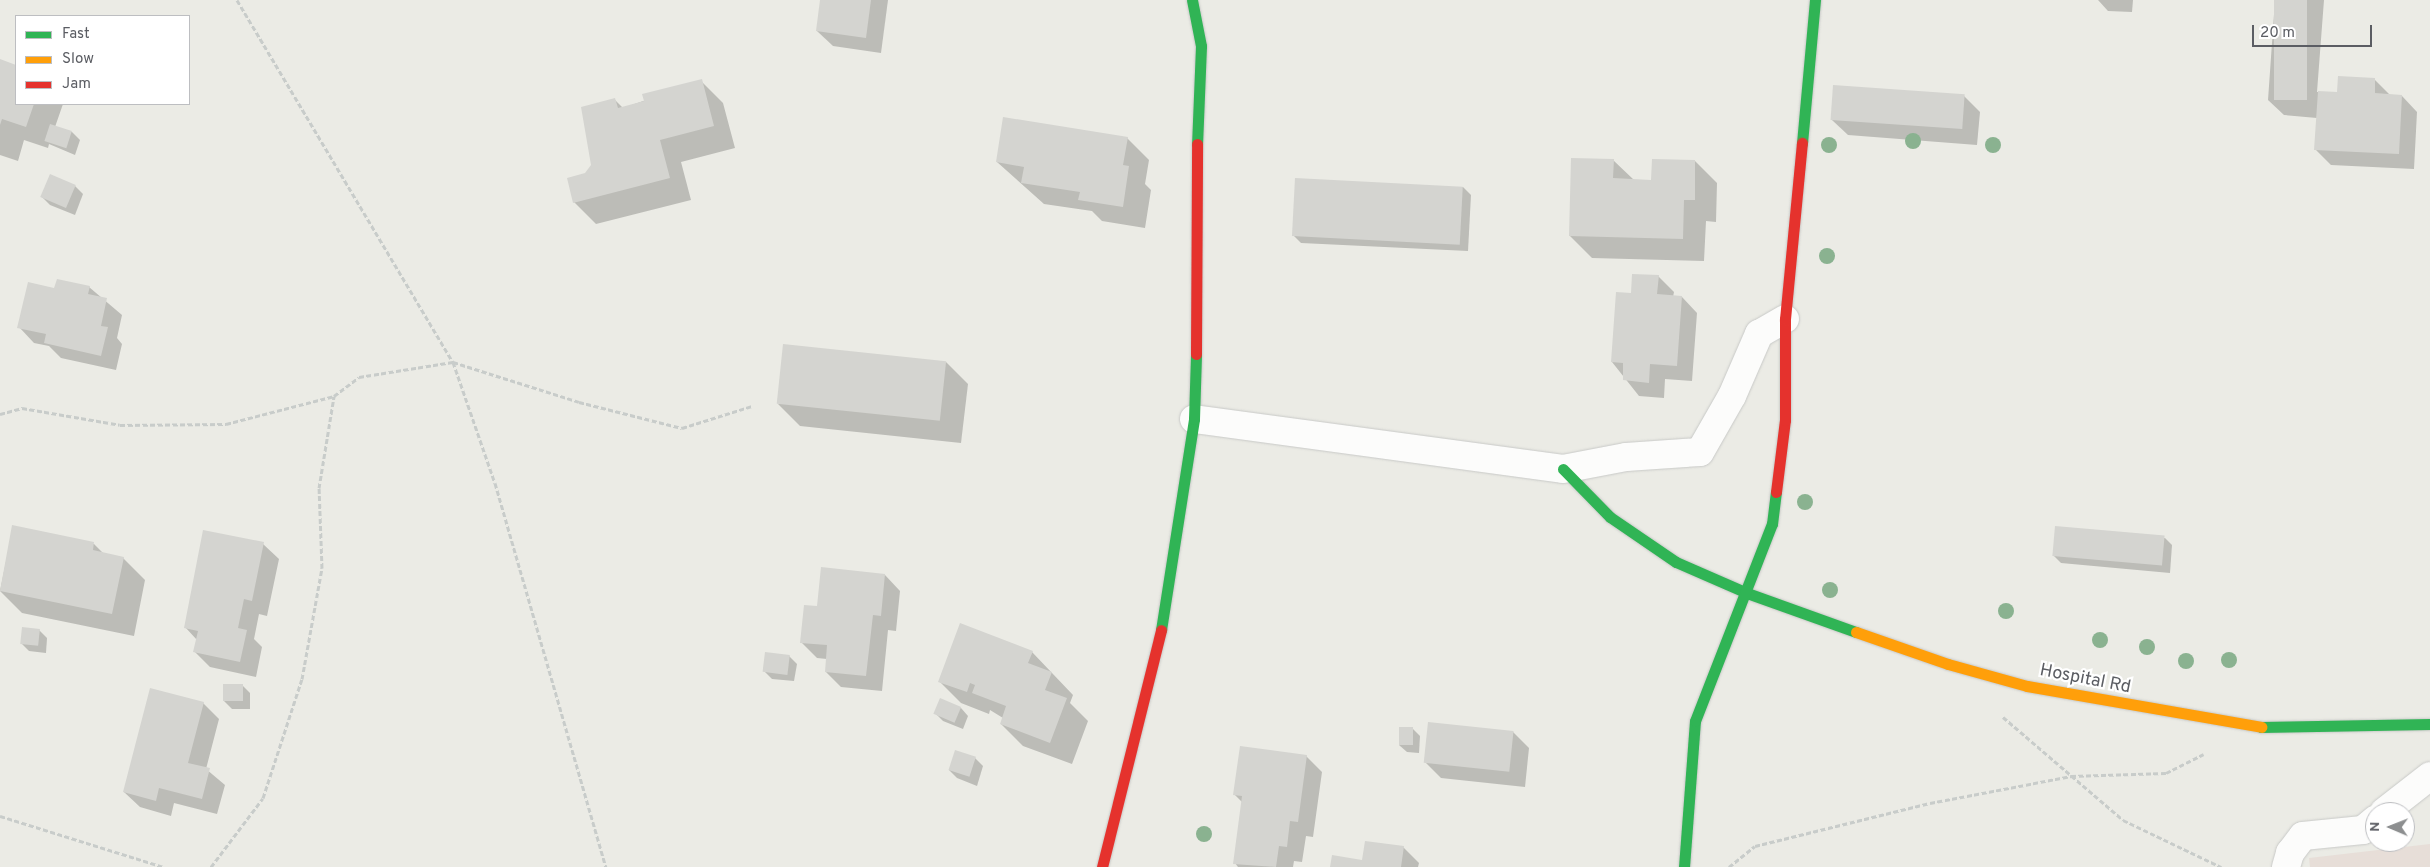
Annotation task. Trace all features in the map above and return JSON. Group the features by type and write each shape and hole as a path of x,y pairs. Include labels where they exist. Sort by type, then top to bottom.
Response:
{"street":[{"path":"1102,867 1157,656 1194,419 1197,295 1196,156 1201,46 1192,0"},
{"path":"1684,867 1695,721 1747,593 1772,524 1785,420 1785,319 1815,0"},
{"path":"1194,419 1563,468 1626,458 1700,452 1732,396 1759,334 1785,319"},
{"name":"Hospital Rd","path":"1563,468 1617,522 1676,562 1747,593 1948,664 2027,686 2129,706 2257,726 2430,724"},
{"path":"2397,802 2430,776"},
{"path":"2286,867 2290,853 2303,836 2365,828"}],"path":[{"path":"237,0 452,362 495,484 606,867"},
{"path":"0,414 22,408 120,425 226,424 334,396 359,377 452,362 579,402 682,428 752,406"},
{"path":"211,867 263,798 302,678 322,568 319,488 334,396"},
{"path":"1996,711 2123,820 2221,867"},
{"path":"1730,867 1755,846 1930,803 2071,776 2166,773 2207,752"},
{"path":"0,816 164,867"}],"shaded area":[{"path":"2430,844 2430,867 2310,867 2309,858 2365,852 2415,852 2415,846"}],"building":[{"path":"820,0 871,0 866,38 816,31"},
{"path":"2274,0 2307,0 2307,100 2274,100"},
{"path":"0,59 15,65 15,105 34,105 26,127 2,119 0,125"},
{"path":"2338,76 2375,78 2375,93 2402,95 2399,154 2314,150 2318,91 2337,92"},
{"path":"702,79 714,126 660,140 670,178 573,203 567,178 585,173 591,165 581,107 615,98 618,108 644,101 642,94"},
{"path":"1833,85 1965,94 1962,129 1831,120"},
{"path":"1003,117 1128,137 1123,165 1129,166 1123,207 1078,200 1080,192 1021,183 1024,167 996,162"},
{"path":"50,124 72,131 66,148 44,141"},
{"path":"1571,158 1614,159 1613,178 1651,180 1652,159 1695,160 1695,200 1684,200 1683,239 1569,236"},
{"path":"50,174 76,185 66,208 40,197"},
{"path":"1295,178 1463,187 1460,245 1292,236"},
{"path":"1632,274 1659,275 1657,294 1682,296 1677,366 1650,364 1649,383 1623,380 1623,363 1611,362 1616,292 1631,293"},
{"path":"57,279 90,286 88,294 107,298 101,326 108,327 101,356 44,343 46,334 17,328 28,282 54,288"},
{"path":"783,344 946,361 940,421 777,404"},
{"path":"12,525 94,542 93,550 124,557 112,614 0,591"},
{"path":"2055,526 2165,536 2162,565 2052,556"},
{"path":"203,530 264,542 252,601 244,599 238,628 247,630 240,662 193,652 198,631 184,628"},
{"path":"821,567 885,574 881,616 873,615 866,676 825,672 827,645 800,643 804,605 817,606"},
{"path":"960,623 1033,651 1028,663 1052,672 1045,690 1067,698 1050,743 1000,724 1006,706 972,693 975,685 970,683 967,692 938,682"},
{"path":"22,627 40,629 38,646 20,644"},
{"path":"765,652 790,655 787,675 763,672"},
{"path":"223,684 243,684 243,701 223,701"},
{"path":"150,688 204,702 188,763 210,768 202,799 159,788 156,801 123,792"},
{"path":"940,698 961,707 955,723 933,714"},
{"path":"1428,722 1514,731 1509,772 1424,763"},
{"path":"1399,727 1413,727 1413,745 1399,745"},
{"path":"1240,746 1307,755 1298,822 1290,821 1287,847 1279,846 1276,867 1233,864 1242,796 1233,795"},
{"path":"955,750 976,757 969,777 949,770"},
{"path":"1365,841 1404,846 1401,867 1330,867 1332,855 1362,860"}],"traffic: fast":[{"path":"1192,0 1201,46 1197,144"},
{"path":"1802,143 1815,0"},
{"path":"1161,630 1194,419 1196,354"},
{"path":"1563,469 1610,517 1676,562 1747,593 1856,632"},
{"path":"1684,867 1695,721 1772,524 1776,492"},
{"path":"2261,727 2430,724"}],"traffic: slow":[{"path":"1856,632 1948,664 2027,686 2261,727"}],"traffic: jam":[{"path":"1776,492 1785,420 1785,319 1802,143"},
{"path":"1196,354 1197,144"},
{"path":"1102,867 1161,630"}]}
